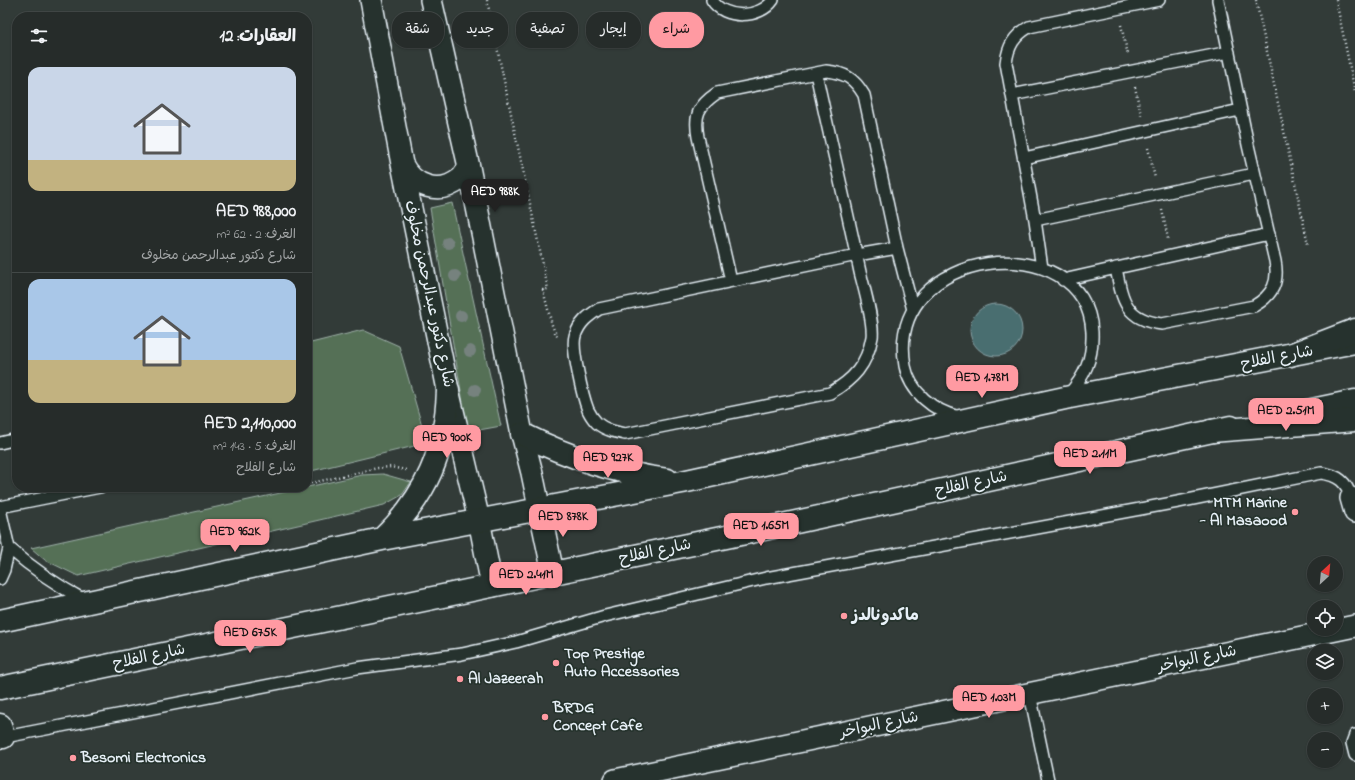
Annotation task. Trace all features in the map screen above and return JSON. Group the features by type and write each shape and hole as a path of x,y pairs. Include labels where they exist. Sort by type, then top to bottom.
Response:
{"main road":[{"path":"1290,355 1355,330"},
{"name":"شارع الفلاح","path":"0,621 382,539 682,482 1065,398 1355,342"},
{"path":"382,539 396,526 409,510 429,477 438,456 444,435 448,390"},
{"name":"شارع الفلاح","path":"0,688 755,532 1211,431 1355,401"},
{"path":"1211,431 1355,420"},
{"path":"522,434 556,450 587,462 650,478 682,482"}],"street":[{"name":"شارع دكتور عبدالرحمن مخلوف","path":"371,0 402,164 448,390 479,520 492,586"},
{"path":"431,0 469,167 522,434 540,509 553,573"},
{"path":"402,164 406,173 414,180 433,188 453,184 461,178 469,167"},
{"name":"شارع البواخر","path":"615,780 1355,626"}],"lane":[{"path":"712,0 720,9 728,13 736,14 762,10 773,0"},
{"path":"1042,268 1035,220 1006,63 1009,47 1019,33 1028,27 1159,0"},
{"path":"1116,268 1122,297 1127,306 1142,320 1162,324 1254,306 1264,300 1271,292 1275,282 1277,272 1240,110 1218,0"},
{"path":"1012,95 1229,52"},
{"path":"732,281 698,137 696,124 699,112 706,101 717,93 826,71 838,72 849,77 858,85 864,95 897,248 913,310"},
{"path":"816,73 828,134 857,255 872,329 872,337 865,360 856,374 844,385 830,393 625,434 610,432 597,423 589,411 574,354 575,336 580,325 588,316 599,309 857,255 897,248"},
{"path":"1024,158 1240,110"},
{"path":"1035,220 1254,174"},
{"path":"1064,280 1269,234"},
{"path":"977,418 964,418 950,415 938,410 927,402 910,381 905,367 903,352 907,324 913,310 921,298 931,287 951,275 973,266 996,263 1020,263 1042,268 1064,280 1075,290 1086,307 1092,326 1093,346 1085,371 1078,383 1065,398"},
{"path":"0,442 12,440"},
{"path":"1,733 357,668 462,654 516,642 605,616 766,578 1178,502 1321,473 1330,474 1342,481 1349,490 1353,505"},
{"path":"0,579 4,570 9,548 0,508 76,492"},
{"path":"9,548 46,578 86,602"},
{"path":"1030,694 1048,780"},
{"path":"1355,735 1352,742 1355,755"}],"path":[{"path":"487,0 548,289 543,290 552,326 557,338 565,348 574,354"},
{"path":"1256,0 1308,244"},
{"path":"1336,0 1355,92"},
{"path":"312,483 378,468 391,467 429,477"}],"green space":[{"path":"452,203 501,426 468,432 430,208"},
{"path":"363,330 399,346 427,443 312,471 312,343"},
{"path":"383,474 411,482 402,495 384,505 78,576 45,560 31,548 285,492 312,492 312,486 362,475"}],"water":[{"path":"996,304 1006,306 1014,312 1020,320 1022,330 1020,340 1014,348 1006,354 996,356 986,354 978,348 972,340 970,330 972,320 978,312 986,306"}],"place":[{"name":"MTM Marine - Al Masaood","path":"1295,512"},
{"name":"ماكدونالدز","path":"844,616"},
{"name":"Top Prestige Auto Accessories","path":"556,663"},
{"name":"Al Jazeerah","path":"460,679"},
{"name":"BRDG Concept Cafe","path":"545,717"},
{"name":"Besomi Electronics","path":"73,758"}]}
